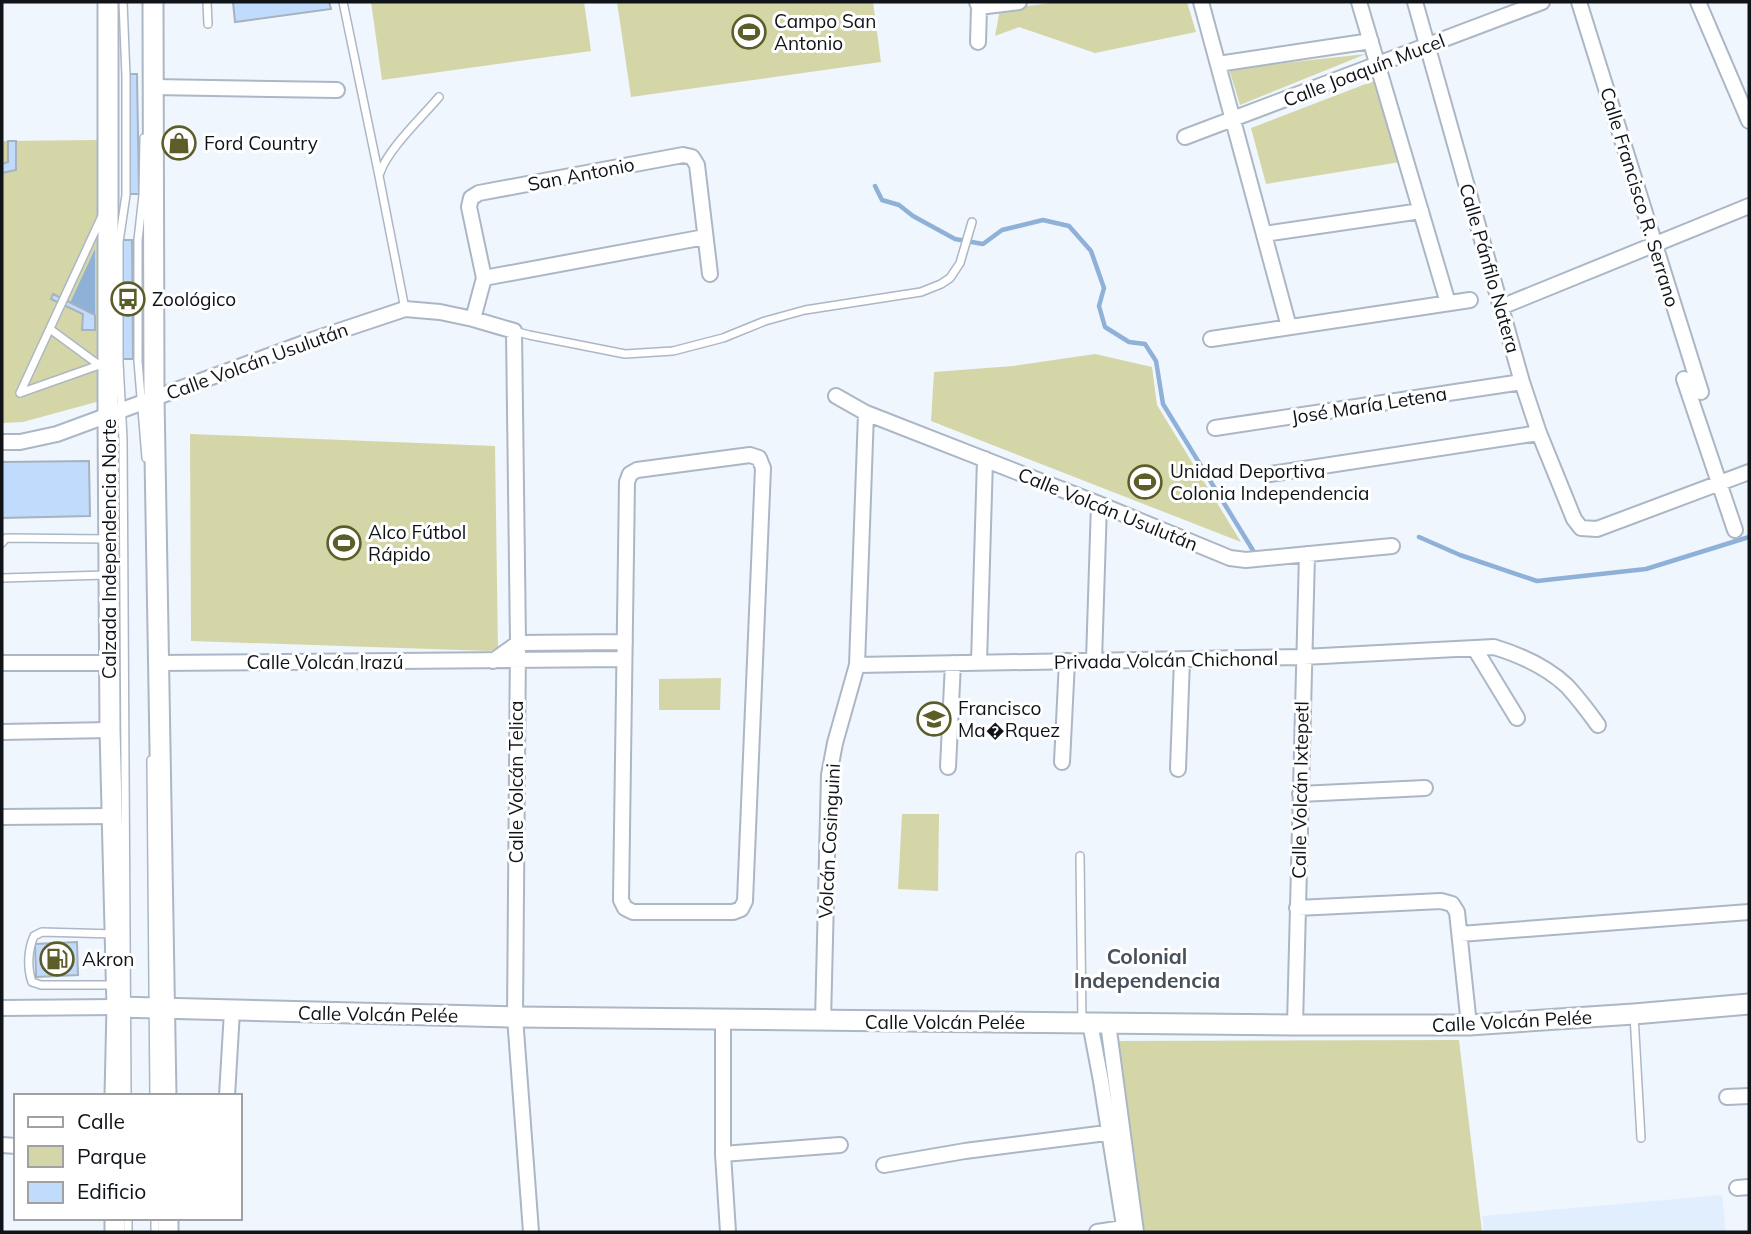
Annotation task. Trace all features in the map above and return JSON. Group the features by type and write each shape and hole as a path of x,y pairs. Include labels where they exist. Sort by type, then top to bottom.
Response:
{"street":[{"name":"Calzada Independencia Norte","path":"108,2 108,202 104,363 114,413 110,539 110,730 116,985 141,1008 165,1094"},
{"name":"Calzada Independencia Norte","path":"116,1094 141,1008 158,663 148,400 153,2"},
{"path":"978,42 978,4 1019,2"},
{"path":"1201,2 1289,327"},
{"path":"1359,2 1448,303"},
{"name":"Calle Pánfilo Natera","path":"1415,2 1522,382 1539,433 1574,519 1581,528 1597,529 1719,483"},
{"name":"Calle Joaquín Mucel","path":"1185,137 1542,2"},
{"name":"Calle Francisco R. Serrano","path":"1579,2 1701,392"},
{"path":"1698,2 1749,121"},
{"path":"1218,64 1371,41"},
{"path":"153,87 337,90"},
{"name":"San Antonio","path":"473,319 484,278 469,207 471,198 479,193 520,185 683,155 692,157 697,165 710,274"},
{"path":"1502,307 1749,206"},
{"path":"1264,234 1421,211"},
{"path":"484,278 705,237"},
{"path":"1211,339 1470,300"},
{"name":"Calle Volcán Usulután","path":"2,442 20,442 57,434 405,309 440,312 514,331"},
{"name":"Calle Volcán Telica","path":"514,331 518,643 515,1017 531,1232"},
{"path":"1684,379 1735,530"},
{"name":"José María Letena","path":"1215,428 1522,382"},
{"name":"Calle Volcán Usulután","path":"836,396 866,413 1230,558 1246,560 1392,546"},
{"name":"Volcán Cosinguini","path":"823,1021 829,775 857,664 866,413"},
{"path":"1270,474 1539,433"},
{"path":"750,455 759,458 763,468 745,901 741,909 733,912 633,912 625,908 621,900 624,659 627,482 630,474 637,470 750,455"},
{"path":"979,662 985,459"},
{"path":"1719,483 1749,472"},
{"path":"1094,661 1099,504"},
{"name":"Calle Volcán Ixtepetl","path":"1295,1026 1307,554"},
{"path":"600,642 600,660"},
{"path":"493,661 518,643 625,642"},
{"name":"Privada Volcán Chichonal","path":"857,664 1303,657 1494,647 1537,664 1564,684 1598,724"},
{"path":"1475,649 1517,718"},
{"name":"Calle Volcán Irazú","path":"158,663 624,659"},
{"path":"1178,769 1182,660"},
{"path":"1062,762 1067,661"},
{"path":"2,663 111,663"},
{"path":"948,767 953,663"},
{"path":"2,732 110,730"},
{"path":"1300,793 1425,788"},
{"path":"2,817 112,816"},
{"path":"1297,908 1441,901 1452,904 1457,912 1469,1025"},
{"path":"1460,934 1749,912"},
{"name":"Calle Volcán Pelée","path":"141,1008 515,1017 1295,1026 1469,1025 1749,1004"},
{"path":"2,1008 141,1008"},
{"path":"227,1094 232,1011"},
{"path":"723,1019 723,1154 728,1232"},
{"path":"1094,1023 1116,1131 1130,1230 1097,1232"},
{"path":"1727,1097 1749,1096"},
{"path":"884,1165 1116,1131"},
{"path":"723,1154 840,1144"}],"lane":[{"path":"123,2 126,195 119,242 114,413 123,467 141,1008 155,1094"},
{"path":"145,2 145,53"},
{"path":"207,2 208,24"},
{"path":"343,2 405,309"},
{"path":"379,176 383,163 439,97"},
{"path":"144,131 143,195 138,240 138,361 148,400 147,499"},
{"path":"104,363 20,393 108,202"},
{"path":"514,331 625,354 673,351 723,338 765,321 805,310 921,292 950,278 960,263 971,222"},
{"path":"50,329 104,363"},
{"path":"2,543 6,538 110,539"},
{"path":"2,578 110,575"},
{"path":"127,1094 141,1008 150,747"},
{"path":"1080,856 1094,1023"},
{"path":"115,934 42,932 34,936 30,944 29,973 32,982 41,985 116,985"},
{"path":"54,985 54,1008"},
{"path":"1634,1014 1641,1138"}],"shaded area":[{"path":"1722,1195 1726,1232 1484,1232 1482,1216"}],"green space":[{"path":"371,2 584,2 591,51 382,80"},
{"name":"Campo San Antonio","path":"617,2 873,2 881,62 631,97"},
{"path":"1061,2 1187,2 1196,32 1095,53 1019,27 995,36 1000,9"},
{"path":"1366,54 1240,105 1229,69"},
{"path":"1376,80 1400,162 1266,184 1251,128"},
{"path":"97,140 100,401 23,422 2,423 2,141"},
{"name":"Unidad Deportiva Colonia Independencia","path":"1095,354 1152,367 1157,405 1241,542 931,421 934,372 1013,366"},
{"name":"Alco Fútbol Rápido","path":"190,434 495,446 498,649 489,651 191,641"},
{"path":"721,678 720,710 659,710 659,679"},
{"path":"902,814 939,814 938,891 898,889"},
{"path":"1459,1040 1482,1232 1142,1232 1115,1041"}],"water":[{"path":"95,249 95,315 70,303"}],"building":[{"path":"233,2 329,2 331,9 235,22"},
{"path":"128,74 137,74 139,194 129,194"},
{"path":"8,141 16,141 16,170 2,173 2,164 8,162"},
{"name":"Zoológico","path":"122,240 132,240 133,359 123,359"},
{"path":"53,294 95,315 95,330 82,330 83,314 51,299"},
{"path":"89,461 90,516 2,518 2,462"},
{"name":"Akron","path":"77,942 78,975 36,977 35,944"}],"waterway":[{"path":"875,186 882,200 899,205 913,216 955,239 983,244 1002,230 1043,220 1069,226 1091,251 1104,288 1099,306 1105,327 1129,342 1145,344 1156,361 1163,404 1254,552"},
{"path":"1419,537 1460,555 1537,581 1646,569 1749,537"}],"place":[{"name":"Campo San Antonio","path":"749,32"},
{"name":"Ford Country","path":"179,143"},
{"name":"Zoológico","path":"128,299"},
{"name":"Unidad Deportiva Colonia Independencia","path":"1145,482"},
{"name":"Alco Fútbol Rápido","path":"344,543"},
{"name":"Francisco Ma�Rquez","path":"934,719"},
{"name":"Akron","path":"57,959"}],"district":[{"name":"Colonial Independencia","path":"1147,968"}]}
